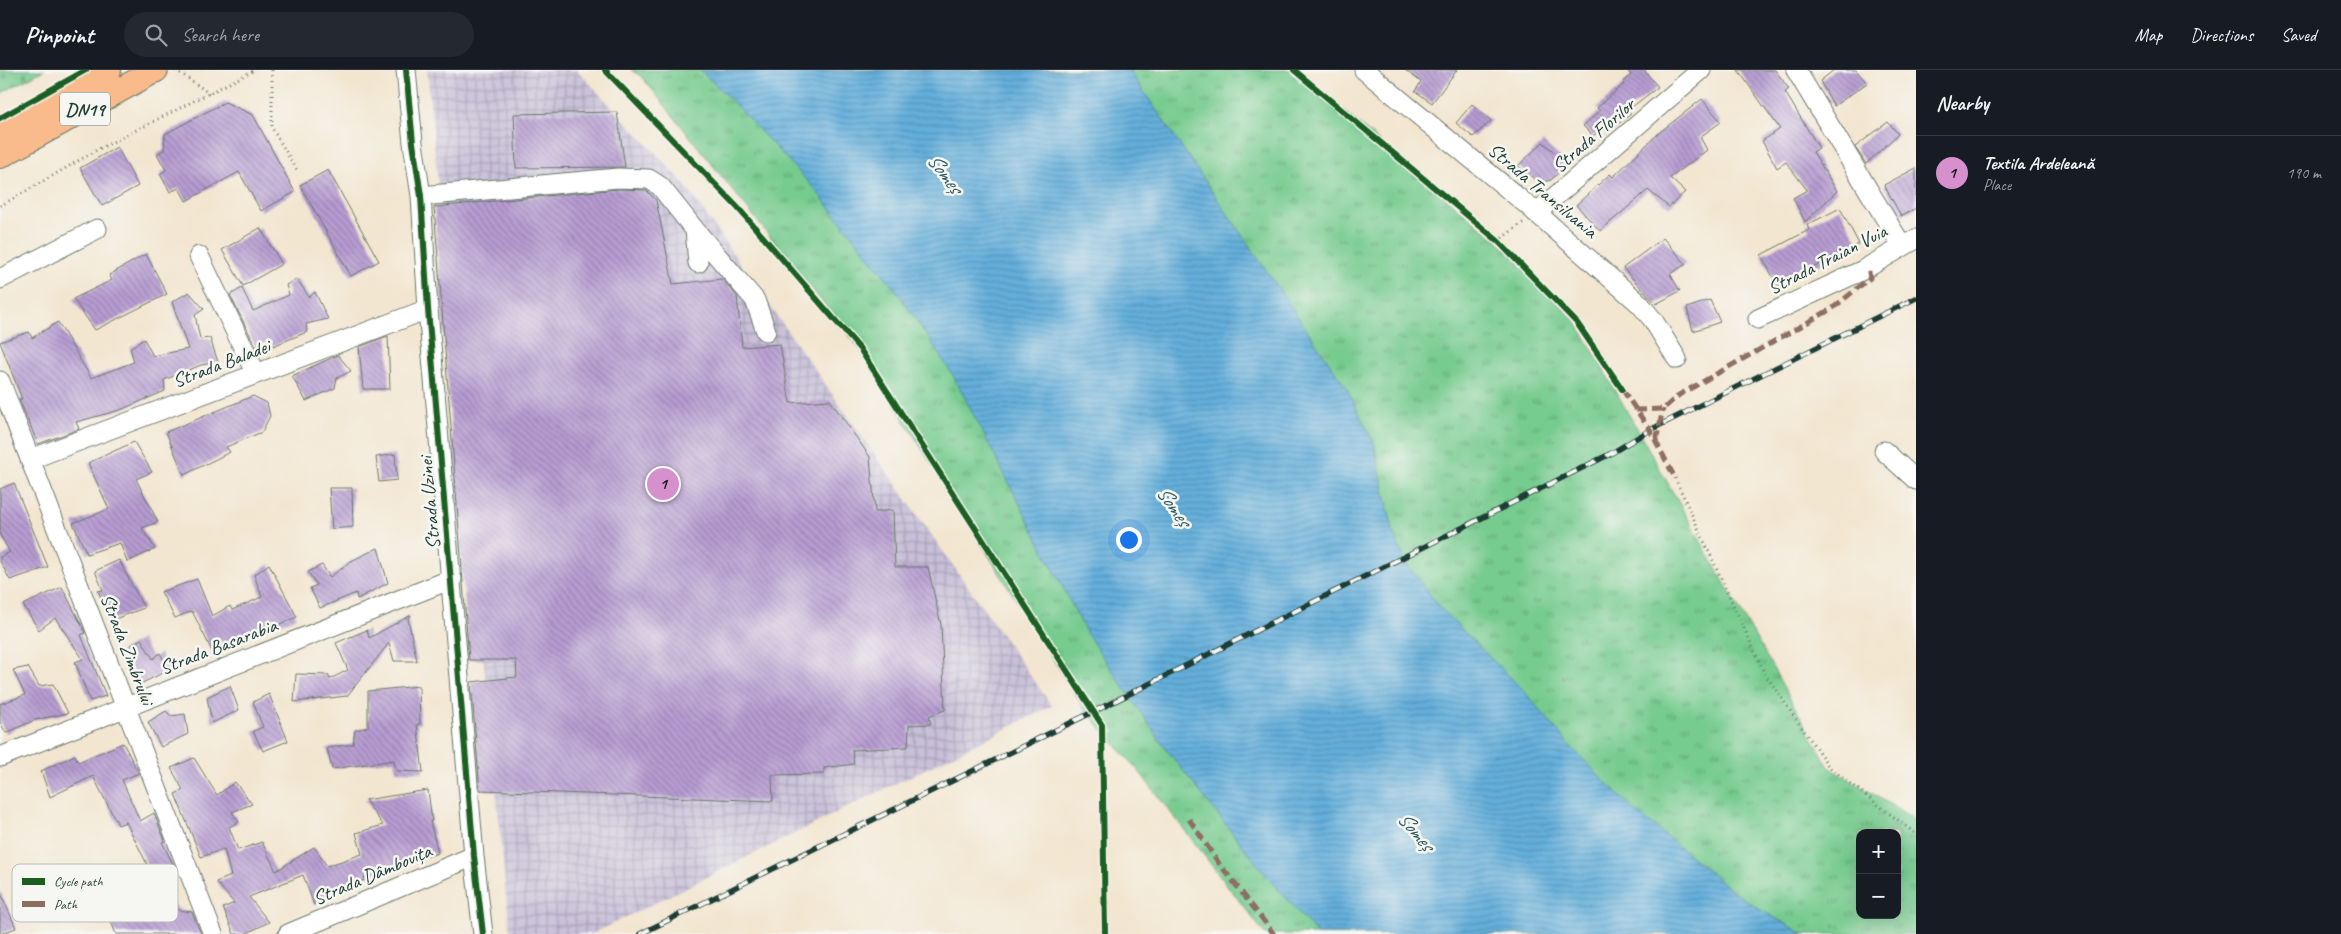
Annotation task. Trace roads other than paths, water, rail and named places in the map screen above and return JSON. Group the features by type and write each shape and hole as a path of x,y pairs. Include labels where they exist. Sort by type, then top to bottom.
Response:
{"main road":[{"name":"DN19","path":"5,140 109,70"},
{"name":"DN19","path":"5,140 156,70"}],"street":[{"name":"Strada Uzinei","path":"406,70 413,143 421,196 428,309 474,856 483,934"},
{"name":"Strada Transilvania","path":"1364,70 1536,213 1640,304 1653,320 1677,359"},
{"name":"Strada Florilor","path":"1536,213 1701,70"},
{"path":"1796,70 1909,243"},
{"path":"421,196 643,177 649,179 660,186 755,300 766,331"},
{"path":"0,279 97,229"},
{"path":"695,230 698,263"},
{"name":"Strada Traian Vuia","path":"1758,319 1863,270 1909,243"},
{"path":"199,256 256,374"},
{"name":"Strada Baladei","path":"31,460 428,309"},
{"name":"Strada Zimbrului","path":"0,381 212,934"},
{"path":"1884,451 1916,480"},
{"name":"Strada Basarabia","path":"0,756 452,579"},
{"name":"Strada Dâmbovița","path":"288,934 474,856"}],"water":[{"name":"Someș","path":"700,70 1129,70 1346,387 1374,443 1394,535 1406,563 1441,609 1524,691 1572,748 1633,809 1729,888 1759,909 1804,934 1317,934 1252,858 1163,745 1087,634 954,377 899,294 813,187"}],"railway":[{"path":"640,934 1105,706 1610,454 1650,430 1916,298"}],"place":[{"name":"Textila Ardeleană","path":"663,484"}]}
